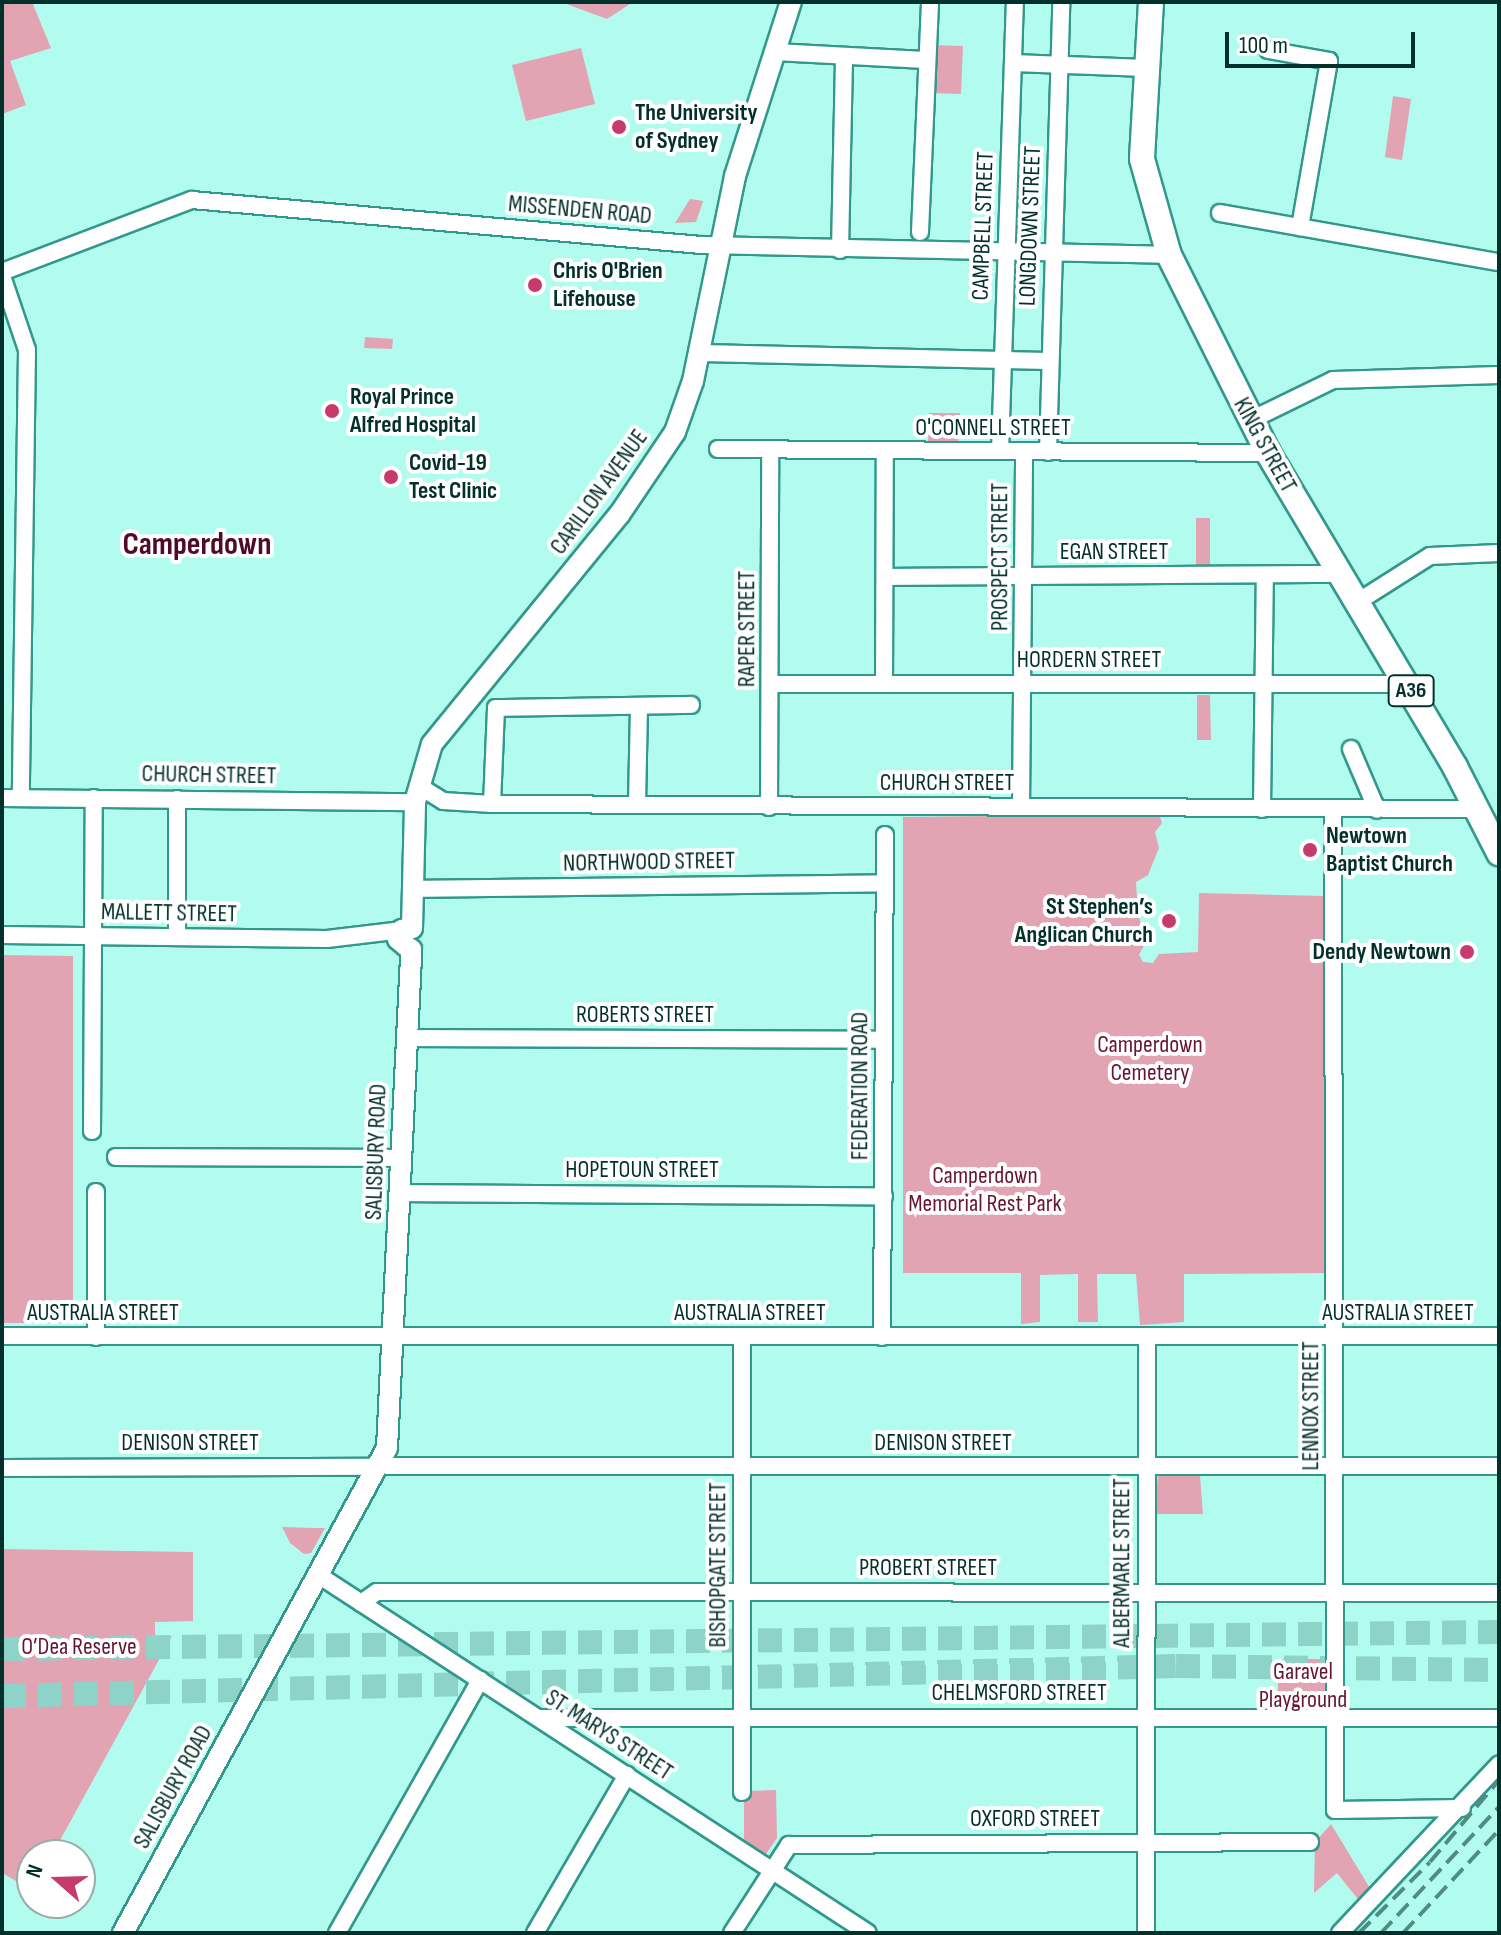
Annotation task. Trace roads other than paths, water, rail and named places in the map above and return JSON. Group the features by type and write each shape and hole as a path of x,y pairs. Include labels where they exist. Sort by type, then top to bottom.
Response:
{"highway":[{"name":"KING STREET","path":"1151,2 1142,159 1169,255 1268,453 1407,684 1479,809 1499,853"}],"main road":[{"name":"CARILLON AVENUE","path":"417,794 438,735 653,470 675,432 699,353 735,176 791,2"},
{"name":"SALISBURY ROAD","path":"124,1932 269,1666 323,1578 383,1466 390,1430 389,1375 395,1347 407,939 413,889 417,794"},
{"name":"SALISBURY ROAD","path":"269,1666 290,1619 383,1466"}],"street":[{"path":"920,232 925,60 930,2"},
{"name":"CAMPBELL STREET","path":"1000,451 1015,2"},
{"name":"LONGDOWN STREET","path":"1048,452 1061,2"},
{"path":"1268,50 1329,61 1300,227"},
{"path":"775,52 844,59 925,60"},
{"path":"840,250 844,59"},
{"path":"1013,63 1146,68"},
{"name":"MISSENDEN ROAD","path":"2,274 192,200 721,246 1053,256 1169,255"},
{"path":"1220,213 1499,262"},
{"path":"2,274 27,350 21,797"},
{"path":"699,353 1050,361"},
{"path":"1251,420 1333,380 1499,375"},
{"name":"O'CONNELL STREET","path":"718,449 770,452 1268,453"},
{"name":"RAPER STREET","path":"769,807 770,452"},
{"path":"884,684 885,452"},
{"name":"PROSPECT STREET","path":"1021,807 1024,452"},
{"path":"1359,601 1430,556 1499,553"},
{"name":"EGAN STREET","path":"886,577 1265,577 1342,574"},
{"path":"1262,809 1265,577"},
{"name":"HORDERN STREET","path":"771,684 1407,684"},
{"path":"492,804 496,708 691,705"},
{"path":"637,803 639,708"},
{"path":"1351,749 1377,810"},
{"name":"CHURCH STREET","path":"2,798 177,799 417,794 443,801 492,804 1479,809"},
{"path":"92,1131 94,798"},
{"path":"177,799 177,937"},
{"name":"LENNOX STREET","path":"1333,810 1335,1810 1462,1808"},
{"name":"FEDERATION ROAD","path":"882,1337 885,835"},
{"name":"NORTHWOOD STREET","path":"413,889 885,883"},
{"name":"MALLETT STREET","path":"2,935 407,939"},
{"name":"ROBERTS STREET","path":"406,1038 884,1040"},
{"path":"116,1157 401,1158"},
{"path":"96,1192 96,1337"},
{"name":"HOPETOUN STREET","path":"400,1193 884,1196"},
{"name":"AUSTRALIA STREET","path":"2,1336 395,1347 742,1338 1499,1336"},
{"name":"BISHOPGATE STREET","path":"742,1338 742,1792"},
{"name":"ALBERMARLE STREET","path":"1146,1933 1147,1338"},
{"name":"DENISON STREET","path":"2,1468 1499,1466"},
{"name":"ST. MARYS STREET","path":"323,1578 868,1933"},
{"name":"PROBERT STREET","path":"361,1603 377,1592 1499,1593"},
{"path":"337,1933 480,1680"},
{"name":"CHELMSFORD STREET","path":"539,1718 1499,1718"},
{"path":"1340,1933 1462,1808 1499,1764"},
{"path":"535,1933 627,1775"},
{"name":"OXFORD STREET","path":"772,1870 789,1845 1310,1842"},
{"path":"732,1933 772,1870"}],"tunnel":[{"path":"2,1649 1499,1632"},
{"path":"2,1696 1176,1666 1499,1670"}],"railway":[{"path":"1359,1933 1430,1862 1499,1780"},
{"path":"1381,1933 1499,1807"},
{"path":"1403,1933 1499,1830"}],"place":[{"name":"The University of Sydney","path":"619,127"},
{"name":"Chris O'Brien Lifehouse","path":"535,285"},
{"name":"Royal Prince Alfred Hospital","path":"332,411"},
{"name":"Covid-19 Test Clinic","path":"391,477"},
{"name":"Newtown Baptist Church","path":"1310,850"},
{"name":"St Stephen’s Anglican Church","path":"1169,921"},
{"name":"Dendy Newtown","path":"1467,952"}],"district":[{"name":"Camperdown","path":"197,545"}],"park label":[{"name":"Camperdown Cemetery","path":"1150,1059"},
{"name":"Camperdown Memorial Rest Park","path":"985,1190"},
{"name":"O’Dea Reserve","path":"79,1647"},
{"name":"Garavel Playground","path":"1303,1686"}]}
